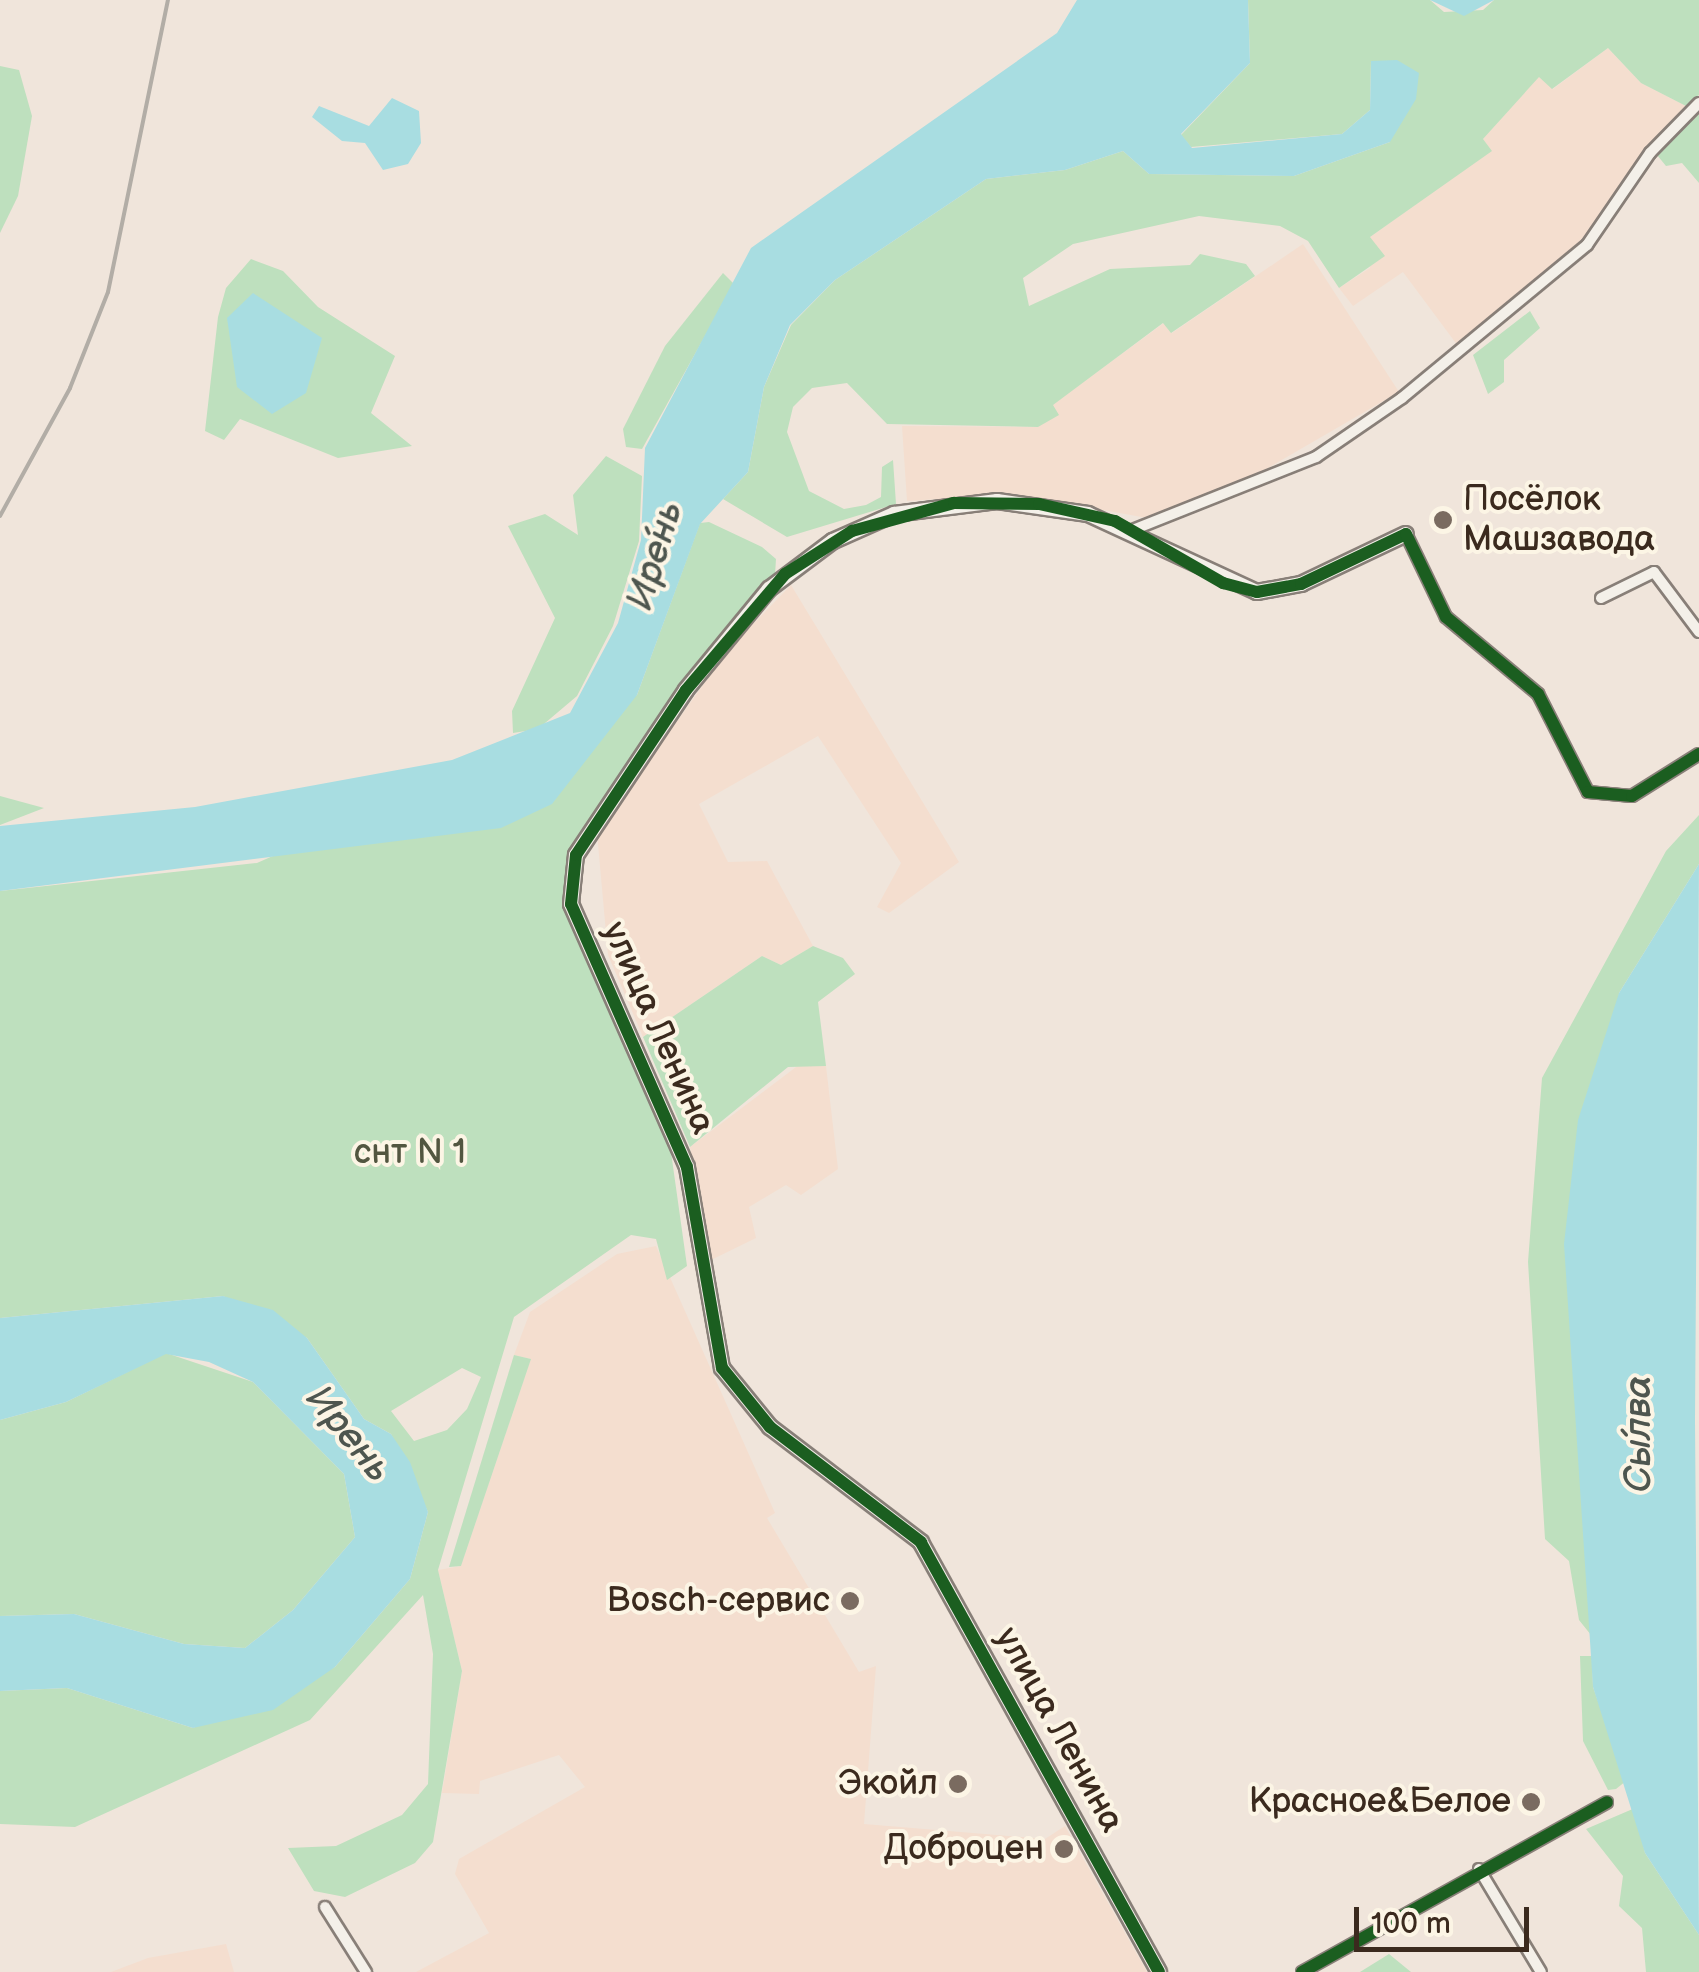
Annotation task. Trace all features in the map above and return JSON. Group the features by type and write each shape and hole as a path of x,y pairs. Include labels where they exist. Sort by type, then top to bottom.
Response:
{"street":[{"path":"1135,530 1316,457 1402,398 1587,245 1650,153 1699,104"},
{"name":"улица Ленина","path":"1159,1972 921,1542 770,1427 722,1368 687,1168 571,904 576,854 686,690 770,589 816,552 894,514 954,503 1039,504 1135,530 1223,583 1257,592 1301,584 1406,534"},
{"path":"1406,534 1446,617 1538,694 1588,792 1632,796 1699,754"},
{"path":"1602,598 1654,572 1699,632"},
{"path":"1302,1972 1479,1869 1607,1802"},
{"path":"1479,1869 1542,1972"},
{"path":"325,1907 366,1972"}],"shaded area":[{"path":"1608,48 1641,83 1686,106 1583,244 1458,346 1403,272 1353,306 1339,288 1370,268 1370,237 1491,151 1483,139 1539,76 1553,89"},
{"path":"1303,244 1399,392 1256,475 1147,518 1015,494 907,501 902,426 1038,427 1052,405 1164,323 1172,333"},
{"path":"791,585 959,862 889,913 877,907 901,863 818,736 699,804 728,862 767,861 813,946 781,965 762,956 643,1037 608,955 597,833 728,650"},
{"path":"804,1061 826,1066 838,1169 801,1195 786,1185 749,1207 756,1238 709,1261 690,1147"},
{"path":"656,1246 775,1513 767,1518 859,1672 876,1666 864,1824 1045,1839 1065,1826 1147,1972 416,1972 489,1933 455,1874 459,1859 585,1787 559,1755 480,1781 479,1794 442,1793 462,1671 438,1570 461,1566 531,1359 514,1355 530,1312 617,1254"},
{"path":"226,1944 234,1972 111,1972 148,1958"}],"green space":[{"path":"1248,0 1430,0 1444,12 1483,10 1494,0 1699,0 1699,95 1686,106 1641,83 1608,48 1552,89 1539,77 1483,139 1492,151 1370,237 1385,256 1339,288 1308,241 1280,226 1199,216 1073,244 1023,278 1029,306 1110,269 1190,265 1200,254 1246,264 1255,276 1171,333 1163,323 1053,405 1059,415 1038,427 887,424 847,383 812,388 793,407 787,432 809,491 844,509 866,505 881,497 882,467 893,460 896,504 787,537 723,499 748,472 764,387 791,325 835,280 986,179 1065,170 1123,151 1149,174 1294,176 1390,142 1371,61 1370,110 1342,134 1191,147 1181,135 1250,63"},
{"path":"0,66 19,70 32,116 18,196 0,233"},
{"path":"1699,106 1699,183 1682,163 1666,166 1657,155"},
{"path":"251,259 283,271 318,307 395,356 371,413 412,446 338,458 240,419 224,440 205,431 218,317 226,288"},
{"path":"723,273 734,284 642,449 626,447 623,429 665,346"},
{"path":"1530,311 1540,328 1504,360 1504,382 1488,394 1473,355"},
{"path":"606,456 642,476 639,541 613,626 577,696 538,729 513,733 512,711 555,618 508,526 545,514 578,535 573,495"},
{"name":"снт N 1","path":"709,522 762,547 776,559 775,575 670,698 605,796 567,860 565,901 670,1145 687,1266 667,1280 656,1239 631,1235 514,1317 438,1570 462,1671 433,1842 415,1863 345,1897 314,1891 288,1848 336,1846 402,1815 428,1784 433,1654 423,1595 310,1720 75,1827 0,1824 0,1691 67,1688 193,1728 335,1667 410,1579 428,1512 391,1434 364,1419 307,1338 223,1296 0,1318 0,891 257,863 637,695 700,523","holes":["462,1368 481,1377 467,1409 447,1430 414,1441 391,1411"]},
{"path":"0,796 44,808 0,825"},
{"path":"1699,815 1699,864 1619,993 1591,1635 1579,1620 1569,1561 1545,1539 1528,1262 1542,1078 1666,851"},
{"path":"813,946 843,958 855,974 818,1002 826,1066 788,1067 690,1147 643,1037 762,956 781,965"},
{"path":"166,1353 253,1382 344,1474 355,1537 293,1610 245,1648 184,1644 74,1614 0,1616 0,1420 66,1402"},
{"path":"514,1355 531,1359 461,1566 449,1567"},
{"path":"1580,1656 1592,1656 1593,1687 1626,1781 1616,1789 1608,1790 1583,1741"},
{"path":"1635,1808 1645,1853 1699,1935 1699,1972 1646,1972 1642,1928 1619,1906 1623,1876 1586,1829"},
{"path":"1389,1954 1411,1972 1360,1972"}],"water":[{"name":"Ире́нь","path":"1077,0 1248,0 1250,63 1181,134 1192,148 1342,134 1370,110 1371,61 1397,60 1419,73 1416,99 1390,142 1294,176 1149,174 1123,151 1065,170 986,179 835,280 790,325 764,387 748,472 700,524 637,695 552,804 501,828 0,891 0,826 195,807 452,760 570,713 618,623 641,540 645,448 751,248 1057,33"},
{"path":"1430,0 1494,0 1464,16"},
{"path":"392,98 419,111 421,143 408,164 383,170 365,143 342,141 312,117 319,106 369,126"},
{"path":"253,293 322,338 306,393 272,414 237,387 227,318"},
{"name":"Сы́лва","path":"1699,864 1695,1420 1699,1935 1645,1853 1593,1687 1564,1244 1578,1120 1619,993"},
{"name":"Ирень","path":"223,1296 273,1310 307,1338 364,1419 391,1434 410,1462 428,1512 410,1579 335,1667 273,1710 193,1728 67,1688 0,1691 0,1616 74,1614 184,1644 245,1648 293,1610 355,1537 344,1474 253,1382 209,1362 166,1354 66,1402 0,1420 0,1318"}],"railway":[{"path":"0,516 70,388 108,292 168,0"}],"cycle path":[{"path":"1159,1972 921,1542 770,1427 722,1368 687,1167 571,904 576,855 686,690 785,574 852,531 954,503 1039,504 1115,521 1223,583 1257,592 1301,584 1406,534 1446,617 1538,694 1588,792 1632,796 1699,754"},
{"path":"1302,1972 1607,1802"}],"place":[{"name":"Посёлок Машзавода","path":"1443,520"},
{"name":"Bosch-сервис","path":"850,1601"},
{"name":"Экойл","path":"958,1784"},
{"name":"Красное&Белое","path":"1531,1802"},
{"name":"Доброцен","path":"1064,1849"}]}
